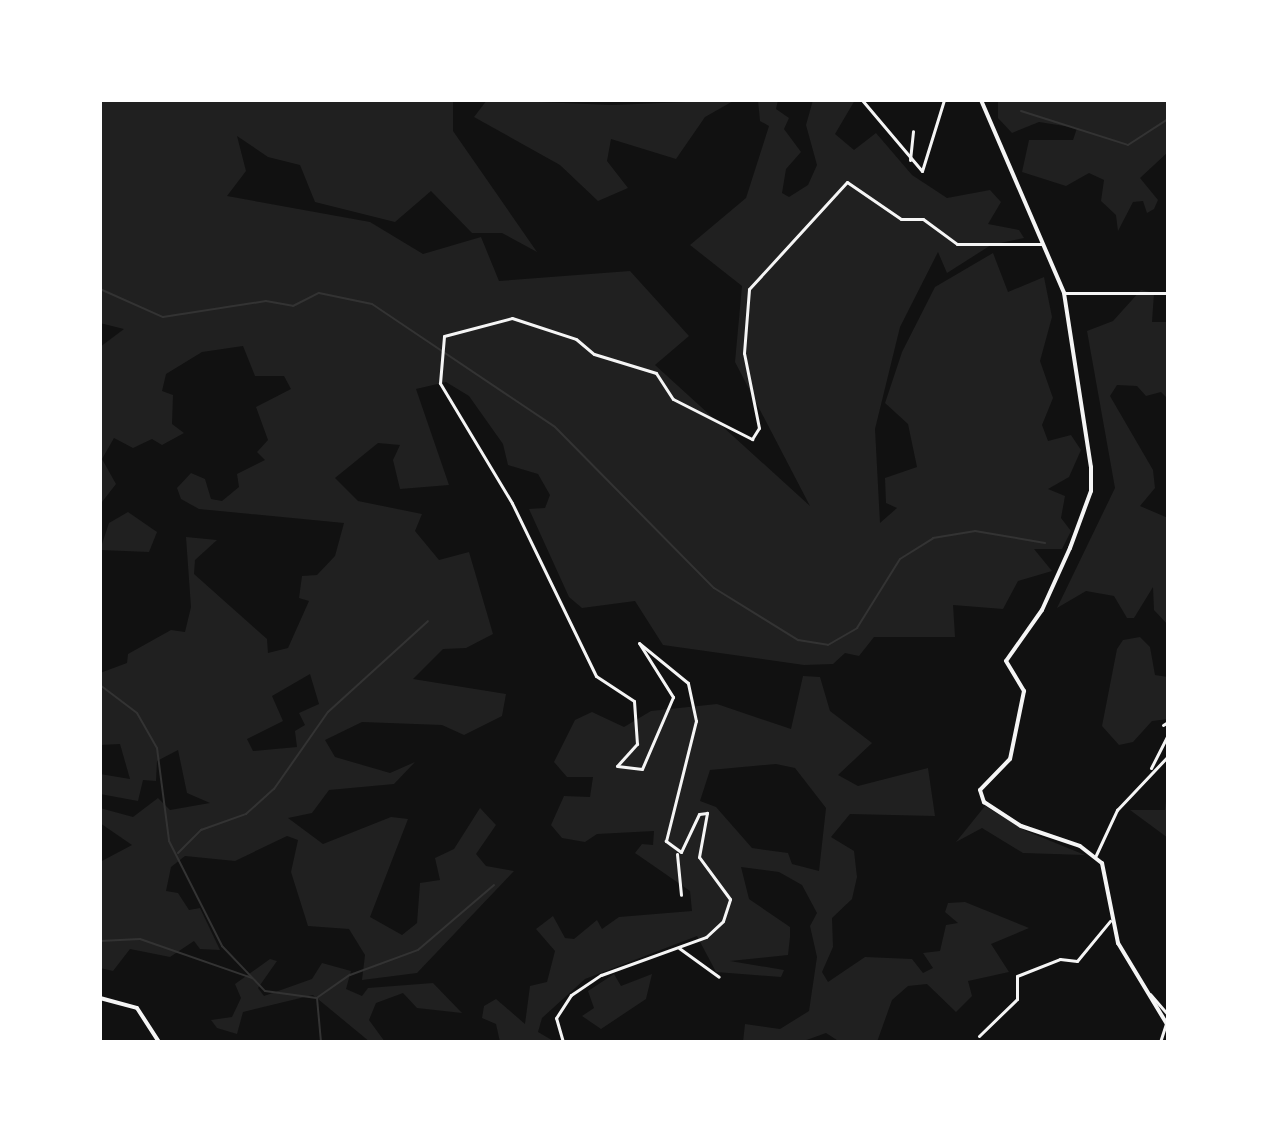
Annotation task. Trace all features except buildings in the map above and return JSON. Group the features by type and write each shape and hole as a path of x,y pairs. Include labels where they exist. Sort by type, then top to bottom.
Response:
{"main road":[{"path":"981,100 1064,293 1091,491 1042,610 1006,661 1024,691 1023,720 1010,759 980,790 984,802 1021,826 1096,855 1106,871 1110,921 1167,1025"},
{"path":"100,998 137,1008 159,1042"}],"street":[{"path":"862,100 910,160 927,168 944,100"},
{"path":"910,160 913,131"},
{"path":"681,895 677,854 666,835 696,721 691,689 646,641 639,643 673,697 642,769 617,766 637,744 634,701 596,676 512,503 440,383 444,336 512,318 576,339 594,354 656,373 673,399 752,439 759,428 744,353 749,289 847,182 901,219 923,219 957,244 1044,244"},
{"path":"1064,293 1141,287 1168,293"},
{"path":"1096,855 1117,810 1151,768 1168,735"},
{"path":"1151,768 1168,756"},
{"path":"563,1042 556,1018 571,995 601,975 679,948 716,929 730,899 699,857 707,813 699,814 677,854"},
{"path":"979,1036 1017,999 1017,976 1060,959 1077,961 1110,921"},
{"path":"679,948 719,977"},
{"path":"1148,993 1168,1015"},
{"path":"1160,1042 1167,1025"}],"shaded area":[{"path":"100,100 453,100 453,131 537,252 502,233 472,233 431,191 395,222 315,202 300,165 268,157 237,136 246,171 227,196 370,222 423,254 481,237 499,281 630,271 689,336 655,365 810,506 735,362 742,286 690,245 746,198 769,126 760,121 758,100 778,100 776,109 789,118 784,129 801,152 786,169 782,193 789,197 808,185 817,165 806,125 813,100 855,100 835,134 854,150 876,133 912,175 947,198 990,190 1001,202 988,224 1019,230 1024,238 991,245 947,273 938,252 900,327 875,429 880,523 897,508 886,503 885,478 917,467 908,424 885,403 902,352 935,287 993,253 1008,292 1044,277 1052,317 1040,361 1053,398 1042,425 1048,441 1071,435 1081,450 1069,477 1048,489 1065,496 1061,518 1071,531 1062,549 1034,549 1052,571 1018,581 1003,609 953,605 955,637 874,637 859,656 845,653 833,664 804,665 663,645 635,601 582,608 569,597 529,509 545,508 550,495 538,474 508,465 503,444 469,396 446,382 416,389 449,485 400,489 393,460 400,445 378,443 335,478 358,501 422,514 415,531 439,560 469,552 493,634 466,648 443,649 413,679 506,694 502,716 464,735 442,725 362,722 325,740 335,757 390,773 415,762 394,784 329,790 312,813 288,818 323,844 391,817 408,819 370,917 402,935 417,923 420,883 440,880 435,858 454,849 480,808 496,825 476,854 486,866 514,871 417,973 362,980 365,955 349,929 308,926 291,872 298,840 287,836 235,861 185,856 171,867 166,891 178,893 189,910 200,908 220,950 200,949 194,941 170,957 130,949 113,971 100,968 100,862 132,845 100,823 100,808 133,817 158,798 170,810 210,803 187,793 178,750 157,761 156,781 143,780 138,801 100,794 100,774 130,779 120,744 100,745 100,673 127,663 128,654 171,630 185,632 191,607 186,537 217,540 195,560 194,574 267,639 268,653 288,648 309,601 299,598 302,576 317,575 335,556 344,523 199,509 181,499 177,488 191,473 205,479 211,499 222,501 239,487 237,474 265,460 257,452 268,440 256,407 291,389 284,376 255,376 243,346 202,352 166,374 162,391 173,395 172,424 184,433 162,445 152,439 133,448 114,438 102,459 116,484 102,502 100,519 100,347 124,329 100,323","holes":["310,674 319,704 299,713 305,725 295,731 297,747 253,751 247,739 283,721 272,696"]},
{"path":"487,100 612,105 735,100 705,117 676,159 611,139 607,161 628,188 598,201 560,165 474,117"},
{"path":"998,100 1168,100 1168,152 1140,178 1158,200 1154,209 1147,213 1143,201 1133,202 1118,231 1116,215 1101,201 1104,180 1089,173 1066,186 1022,172 1029,140 1073,140 1077,128 1039,122 1012,133 998,118"},
{"path":"1141,290 1154,293 1152,322 1168,322 1168,399 1161,392 1146,396 1137,386 1117,385 1110,396 1153,470 1155,488 1140,506 1168,518 1168,625 1154,610 1153,587 1134,618 1127,618 1114,596 1086,591 1057,608 1115,488 1087,331 1113,321"},
{"path":"128,512 157,532 149,552 100,550 109,523"},
{"path":"1140,637 1150,647 1155,675 1168,677 1168,719 1152,721 1133,742 1119,745 1102,726 1117,649 1123,640"},
{"path":"803,676 820,677 830,711 872,743 838,775 858,786 928,768 935,816 850,814 831,837 854,851 857,877 852,899 832,918 833,947 822,972 828,982 865,957 912,959 923,973 933,968 923,953 940,951 946,925 958,923 945,912 948,903 965,902 1029,928 991,944 1009,972 968,981 972,996 956,1012 927,984 908,986 892,1000 877,1042 840,1042 826,1033 801,1042 743,1042 745,1024 780,1029 809,1011 817,957 810,926 817,913 802,885 779,872 741,867 749,899 790,927 788,955 730,961 784,970 781,977 716,972 697,936 585,979 542,1018 538,1032 555,1042 500,1042 496,1024 482,1018 484,1006 496,999 525,1024 530,986 547,982 555,951 536,929 553,916 565,938 574,939 597,920 602,929 619,917 692,911 690,891 635,853 642,844 653,845 654,831 597,834 585,842 562,838 551,825 564,796 590,797 593,777 567,777 554,762 575,720 592,712 624,727 651,711 717,704 791,729","holes":["776,764 795,768 826,808 819,871 792,864 788,853 752,848 716,807 700,801 710,770"]},
{"path":"1168,782 1168,838 1130,810 1165,810"},
{"path":"985,806 1026,831 1085,855 1023,853 982,828 956,842"},
{"path":"270,959 277,961 258,988 264,996 312,979 322,963 351,971 346,989 362,996 368,988 433,983 462,1013 417,1008 403,993 376,1003 369,1020 385,1042 370,1042 313,995 243,1012 237,1034 217,1028 211,1020 232,1017 241,998 235,984"},
{"path":"614,974 621,986 652,974 646,999 601,1029 582,1016 594,1008 588,991"}],"waterway":[{"path":"1021,111 1128,145 1168,119"},
{"path":"100,289 163,317 266,301 293,306 319,293 372,304 555,427 714,588 798,640 828,645 857,628 900,559 933,538 975,531 1045,543"},
{"path":"178,853 201,830 246,814 274,789 328,712 428,621"},
{"path":"100,685 137,713 157,748 169,841 222,946 265,991 317,998 321,1042"},
{"path":"318,997 350,975 418,950 494,885"},
{"path":"100,941 140,939 252,978"}]}
